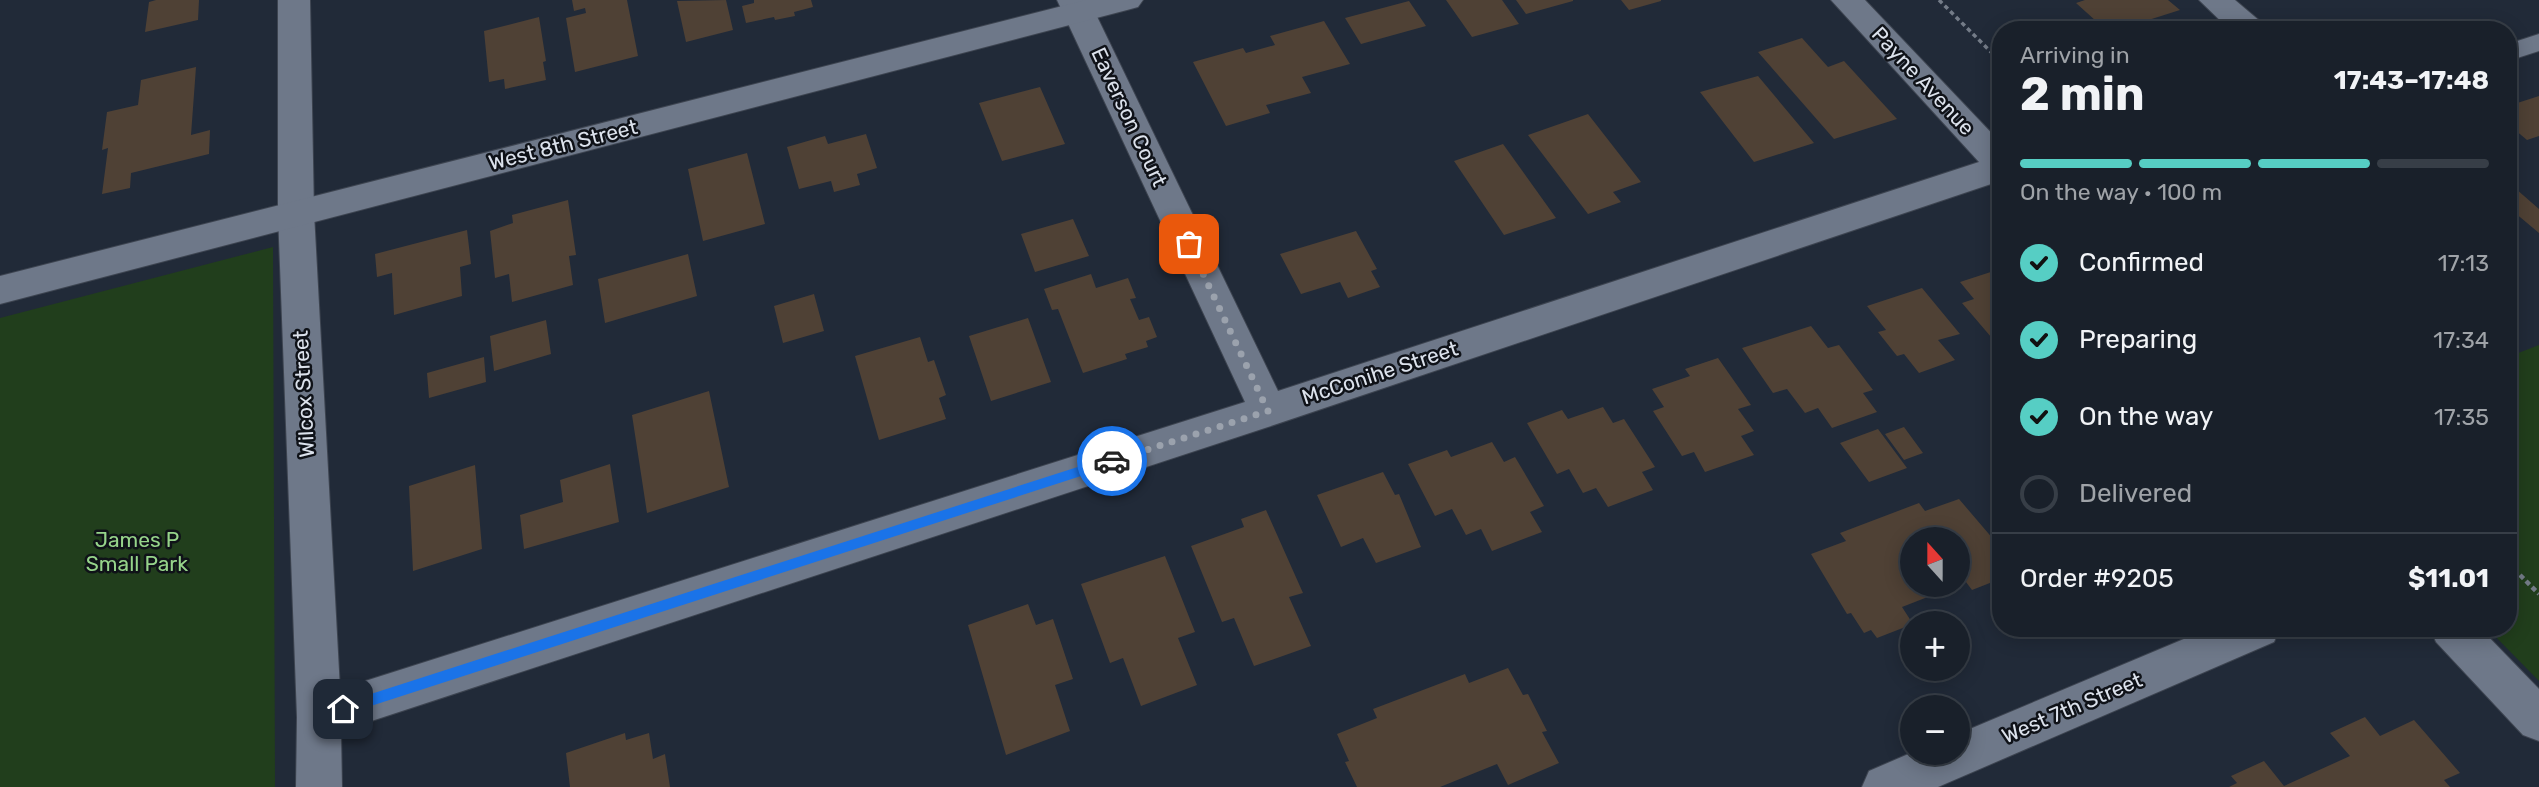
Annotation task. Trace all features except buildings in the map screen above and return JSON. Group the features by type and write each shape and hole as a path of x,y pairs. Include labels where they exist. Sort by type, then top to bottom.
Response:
{"street":[{"name":"Wilcox Street","path":"295,0 296,213 319,717 319,787"},
{"name":"West 8th Street","path":"0,290 1077,6 1127,0"},
{"name":"Payne Avenue","path":"1847,0 1992,156"},
{"path":"2215,0 2240,21"},
{"name":"Eaverson Court","path":"1077,6 1268,411"},
{"name":"McConihe Street","path":"319,717 1268,411 1992,168"},
{"name":"West 7th Street","path":"1885,787 2238,637"},
{"path":"2460,637 2539,720"}],"lane":[{"path":"2517,50 2539,42"}],"path":[{"path":"1938,0 1992,53"},
{"path":"2517,572 2539,594"}],"green space":[{"name":"James P Small Park","path":"273,247 275,787 0,787 0,318"},
{"path":"2539,345 2539,681 2496,637 2517,637 2517,354"}],"way so far":[{"path":"1112,461 1268,411 1189,244"}],"route":[{"path":"343,709 1112,461"}]}
